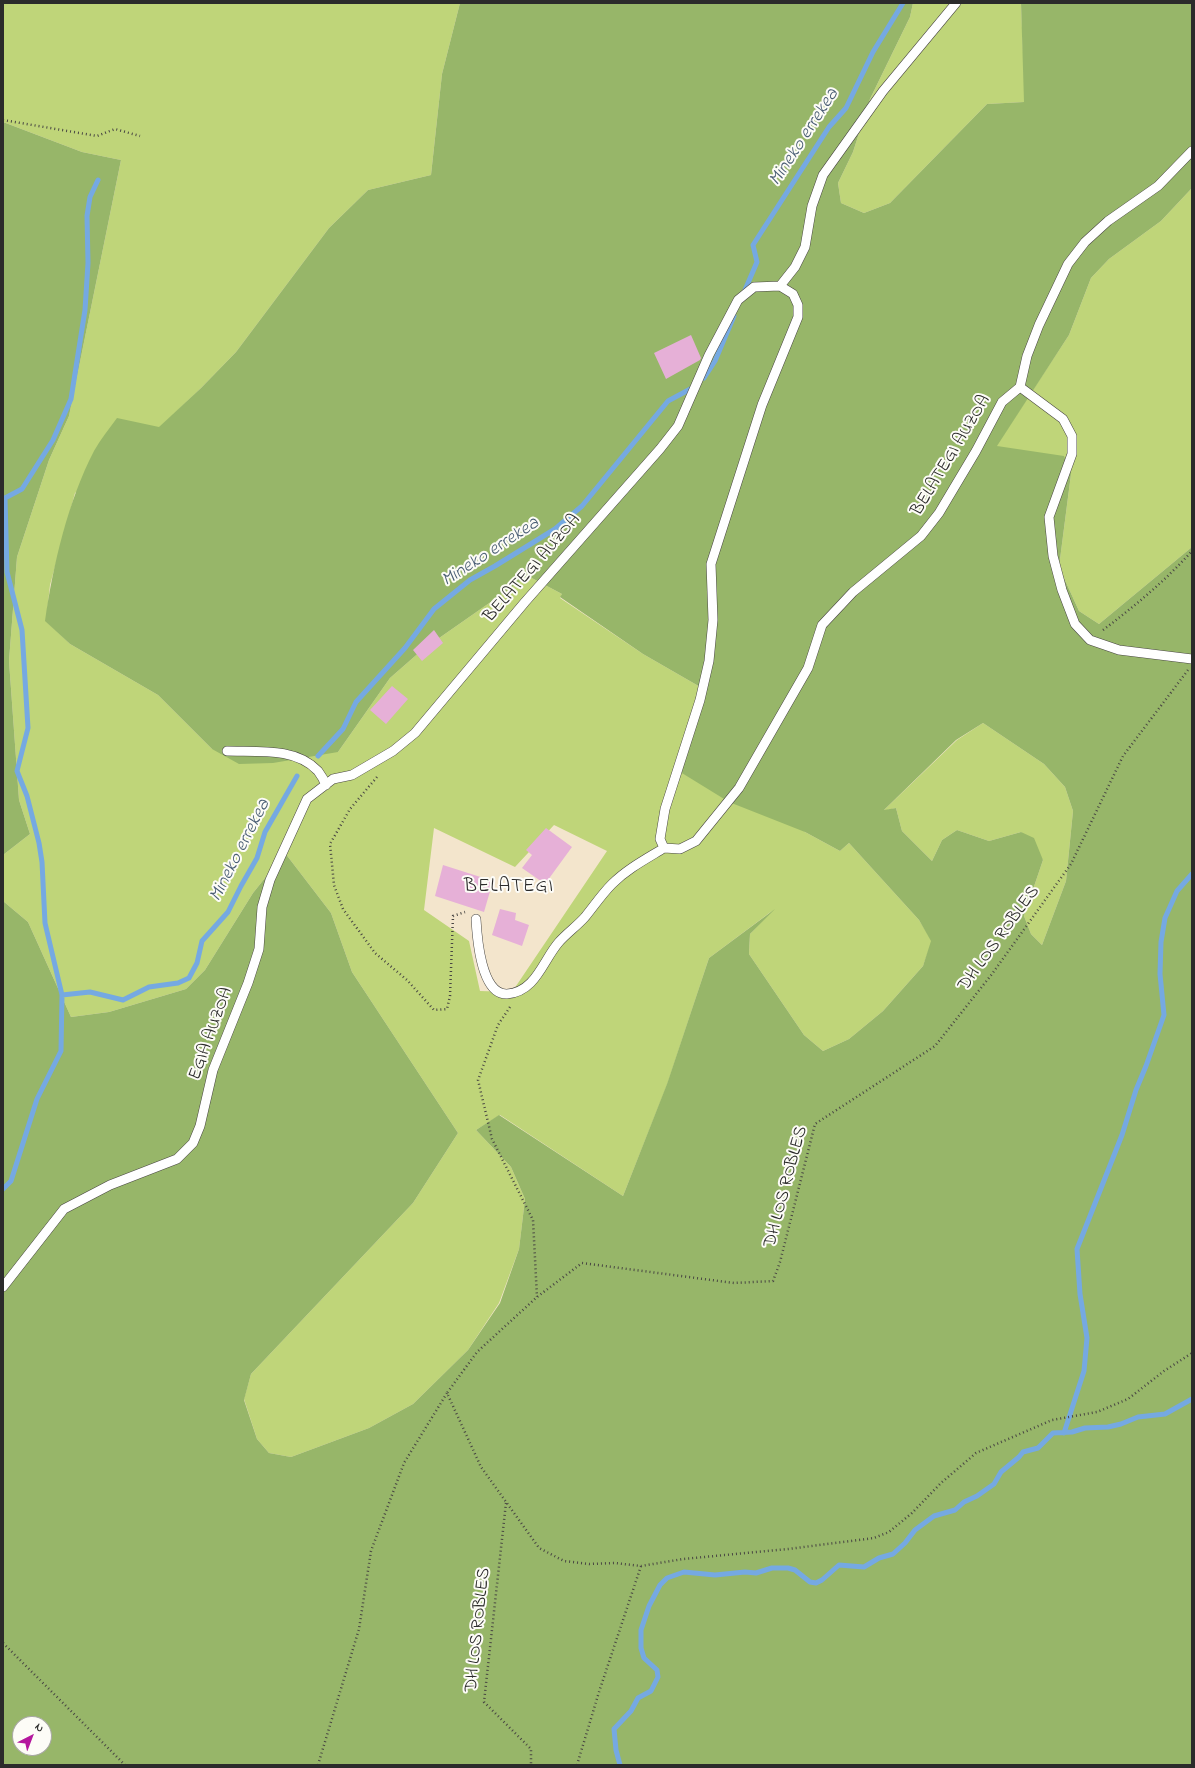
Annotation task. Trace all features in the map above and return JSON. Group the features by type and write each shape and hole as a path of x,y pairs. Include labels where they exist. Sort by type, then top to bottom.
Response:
{"lane":[{"path":"664,848 660,839 665,809 700,700 709,661 713,620 711,564 762,405 798,317 798,305 793,294 780,286 795,267 805,247 812,206 823,175 883,91 956,3"},
{"path":"1192,151 1158,186 1108,221 1085,242 1068,264 1039,325 1027,356 1020,387 1063,419 1072,436 1072,454 1049,517 1053,556 1062,590 1075,624 1090,640 1119,650 1192,659"},
{"name":"BELATEGI AUZOA","path":"393,751 415,733 525,602 674,432 678,426 708,355 738,300 754,287 780,286"},
{"name":"BELATEGI AUZOA","path":"521,990 534,981 558,942 584,918 612,884 635,866 664,848 680,849 696,841 739,788 808,668 822,625 853,592 921,536 943,506 976,451 1002,402 1020,387"},
{"path":"227,751 284,753 303,760 318,771 326,785"},
{"name":"EGIA AUZOA","path":"3,1287 64,1209 110,1185 177,1159 193,1143 200,1126 213,1070 248,983 259,949 262,907 270,880 307,799 333,779 352,775 393,751"},
{"path":"476,919 477,943 484,971 494,988 506,994 521,990"}],"path":[{"path":"3,120 97,136 114,129 140,136"},
{"path":"1090,640 1128,612 1151,592 1169,576 1192,551"},
{"name":"DH LOS ROBLES","path":"318,1765 360,1629 371,1551 404,1463 447,1392 477,1352 537,1297 582,1263 734,1283 774,1281 815,1124 935,1046 992,974 1071,864 1123,756 1192,665"},
{"path":"378,775 350,809 330,844 334,885 343,909 375,953 407,980 434,1010 447,1009 450,996 453,916 465,912 476,919"},
{"path":"521,990 498,1025 478,1080 492,1139 533,1220 537,1297"},
{"path":"447,1392 481,1467 539,1548 564,1561 589,1564 615,1563 641,1566 683,1559 788,1549 874,1538 889,1532 912,1513 940,1483 976,1452 1052,1420 1097,1412 1128,1399 1164,1371 1192,1353"},
{"name":"DH LOS ROBLES","path":"506,1502 484,1702 531,1750 531,1765"},
{"path":"577,1765 599,1692 641,1566"},
{"path":"3,1644 125,1765"}],"green space":[{"path":"3,3 460,3 442,74 431,175 368,190 329,228 236,352 159,428 75,493 50,585 46,621 70,644 158,695 212,749 338,752 390,678 422,650 528,576 562,594 560,598 643,654 702,688 805,832 840,851 849,843 919,920 932,941 923,966 883,1011 849,1039 823,1051 804,1035 749,954 750,934 772,911 709,958 667,1085 623,1196 500,1115 476,1130 511,1167 525,1199 519,1249 499,1303 468,1350 413,1404 369,1428 291,1457 269,1453 257,1439 244,1399 251,1374 413,1203 458,1133 352,972 331,913 285,853 253,893 205,970 186,989 109,1012 71,1017 28,922 3,901 3,855 30,834 19,800 9,661 17,557 49,460 69,416 121,160 82,152 3,122","holes":["554,825 607,851 512,992 480,991 469,941 424,910 434,828 515,867"]},
{"path":"460,3 913,3 910,17 870,99 853,152 838,183 841,203 864,213 890,203 987,104 1024,102 1021,3 1192,3 1192,188 1161,221 1109,259 1091,278 1069,335 997,446 1064,456 1071,474 1059,567 1079,611 1099,624 1192,547 1192,1765 3,1765 3,901 28,922 71,1017 109,1012 186,989 205,970 253,893 285,853 331,913 352,972 458,1133 413,1203 251,1374 244,1400 257,1439 269,1453 291,1457 369,1428 413,1404 468,1350 500,1303 519,1249 525,1199 511,1167 476,1130 499,1115 623,1196 667,1084 709,958 775,909 750,934 749,954 804,1035 823,1051 849,1039 883,1011 923,966 931,941 919,920 849,843 840,851 805,832 729,802 677,770 684,761 687,726 702,688 643,654 560,597 562,594 528,576 422,650 390,678 338,752 273,763 239,764 212,749 158,695 70,644 45,621 57,556 76,491 94,451 117,418 159,427 201,388 236,352 329,228 368,190 431,175 442,74","holes":["983,723 1044,764 1065,787 1073,811 1066,881 1042,945 1031,934 1024,916 1043,860 1034,838 1021,832 989,841 957,830 942,840 932,861 902,831 896,808 884,810 956,740"]},
{"path":"913,3 1021,3 1025,102 987,104 890,203 864,213 841,203 838,183 853,152 870,99 910,17"},
{"path":"3,122 82,152 121,160 69,416 49,460 17,557 9,661 19,800 30,834 3,855"},
{"path":"1192,188 1192,547 1099,624 1079,611 1059,567 1071,474 996,446 1069,335 1091,278 1109,259 1161,221"},
{"path":"983,723 1044,764 1065,787 1073,811 1066,881 1042,945 1031,934 1024,916 1043,860 1021,832 989,841 957,830 942,840 932,861 902,831 896,808 883,811 957,740"}],"building":[{"path":"691,335 701,358 700,360 666,379 654,353"},
{"path":"434,630 443,643 422,661 413,650"},
{"path":"392,686 408,699 386,724 370,710"},
{"path":"546,828 572,847 545,884 522,868 532,855 526,850"},
{"path":"443,865 493,881 484,912 435,896"},
{"path":"500,909 516,913 515,920 529,925 522,946 492,935"}],"waterway":[{"name":"Mineko errekea","path":"745,290 757,262 753,245 829,127 846,108 873,52 903,3"},
{"path":"3,1189 11,1181 37,1099 61,1051 62,995 45,923 42,862 39,843 27,796 17,771 28,728 22,630 7,572 5,498 22,489 53,440 71,399 85,310 88,263 87,216 90,197 98,180"},
{"name":"Mineko errekea","path":"704,378 715,361 734,316"},
{"name":"Mineko errekea","path":"318,756 343,729 356,702 405,648 434,609 470,580 555,529 582,506 668,401 694,387"},
{"name":"Mineko errekea","path":"62,995 90,992 123,1000 149,987 178,983 189,978 197,963 202,941 228,912 257,858 265,832 297,776"},
{"path":"1064,1433 1084,1371 1087,1338 1080,1294 1077,1249 1122,1135 1136,1090 1164,1015 1160,974 1161,942 1165,918 1177,891 1192,874"},
{"path":"620,1765 616,1750 614,1729 631,1711 638,1698 651,1691 658,1677 657,1670 644,1658 641,1648 641,1630 649,1606 660,1585 667,1578 684,1572 715,1575 745,1572 756,1573 772,1568 788,1568 795,1570 810,1582 816,1583 822,1580 839,1565 864,1567 879,1558 893,1554 905,1543 915,1530 934,1516 955,1510 964,1502 977,1496 994,1484 1001,1472 1023,1452 1038,1448 1053,1433 1072,1432 1085,1428 1108,1427 1121,1424 1138,1417 1165,1414 1192,1399"}],"district":[{"name":"BELATEGI","path":"509,888"}]}
